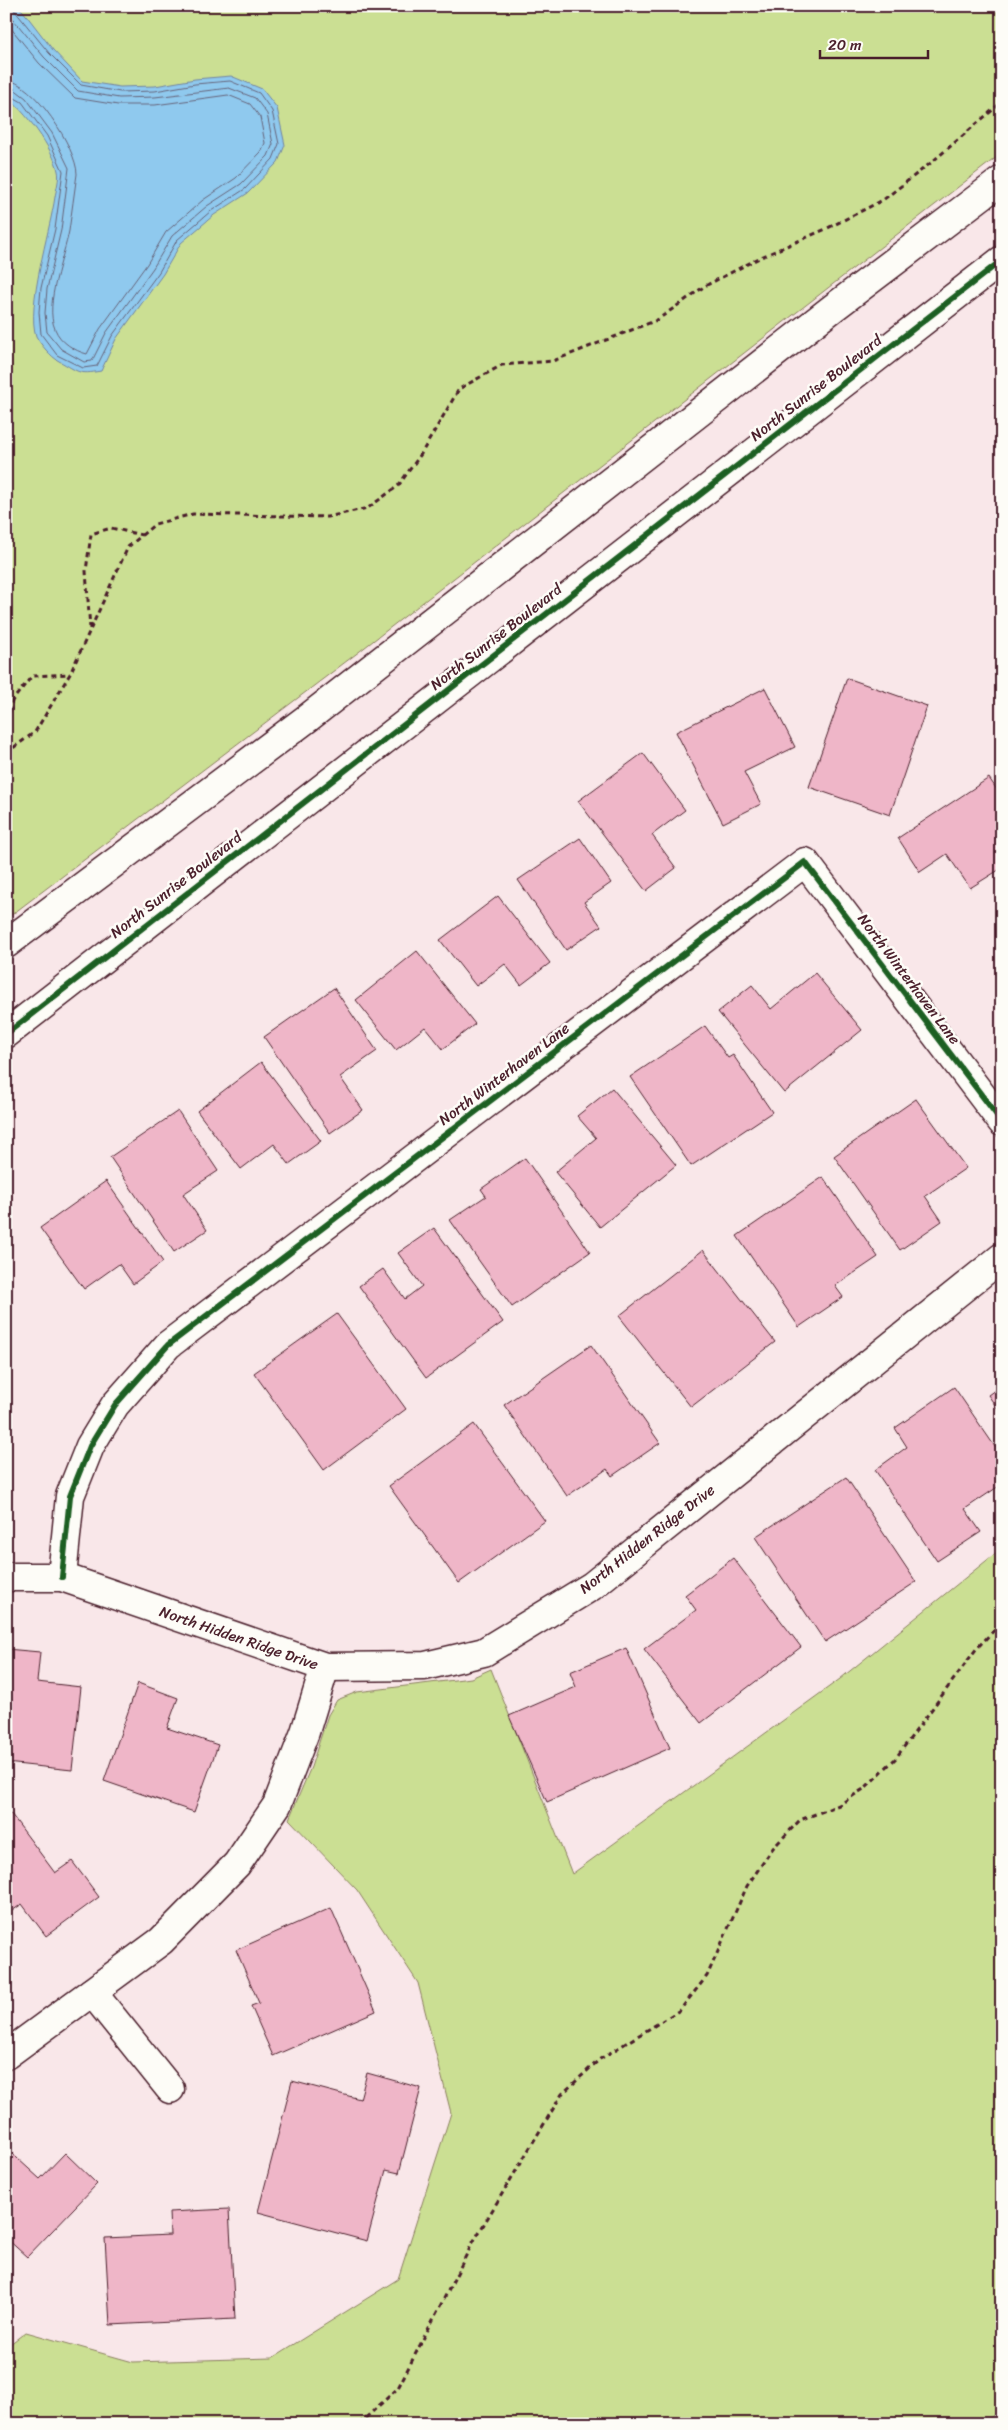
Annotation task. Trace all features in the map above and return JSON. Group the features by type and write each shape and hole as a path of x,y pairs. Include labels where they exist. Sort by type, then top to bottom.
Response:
{"street":[{"path":"6,944 309,717 826,314 1002,180"},
{"name":"North Sunrise Boulevard","path":"6,1034 1002,260"},
{"name":"North Winterhaven Lane","path":"62,1577 70,1496 90,1446 115,1405 168,1344 805,862 1002,1122"},
{"name":"North Hidden Ridge Drive","path":"6,1577 62,1577 325,1667 425,1666 484,1652 592,1586 1002,1257"},
{"path":"6,2055 161,1941 237,1864 277,1806 305,1732 325,1667"},
{"path":"92,1992 170,2089"}],"path":[{"path":"6,753 34,732 70,674 128,546 154,524 193,514 327,517 368,508 398,486 422,454 459,389 502,365 553,361 658,320 705,286 760,257 826,228 882,200 932,162 1002,102"},
{"path":"90,630 86,571 91,534 111,528 143,535"},
{"path":"6,730 12,701 32,676 70,674"},
{"path":"359,2424 398,2388 472,2244 562,2094 600,2059 680,2010 707,1976 747,1886 772,1848 800,1820 839,1805 865,1788 895,1759 977,1648 1002,1622"}],"green space":[{"path":"6,6 1002,6 1002,153 360,651 6,919"},
{"path":"1002,1548 1002,2410 980,2424 6,2424 6,2347 26,2332 133,2362 272,2358 398,2279 451,2113 418,1983 357,1890 289,1819 311,1767 328,1715 337,1700 357,1692 471,1678 491,1669 572,1874 840,1679"}],"water":[{"path":"6,6 17,6 23,11 53,50 82,81 120,87 155,86 195,79 231,76 262,89 277,108 285,145 278,162 248,193 214,215 181,243 163,274 116,339 101,371 88,373 79,372 71,368 53,357 36,336 34,307 36,288 58,184 58,174 51,152 45,142 29,120 6,97"},
{"path":"6,403 12,421 6,452"}],"building":[{"path":"847,678 927,706 890,815 809,787"},
{"path":"765,688 795,747 744,772 761,804 723,823 676,732"},
{"path":"643,753 685,810 652,835 676,868 646,891 578,801"},
{"path":"989,778 1002,797 1002,868 970,888 947,854 920,872 898,838"},
{"path":"580,838 611,883 584,902 601,926 566,950 518,880"},
{"path":"498,896 550,963 521,985 505,964 476,986 440,940"},
{"path":"417,951 475,1024 443,1049 425,1027 396,1050 356,1000"},
{"path":"815,973 862,1030 784,1093 718,1012 752,985 771,1009"},
{"path":"334,988 377,1051 340,1077 363,1110 330,1133 264,1037"},
{"path":"705,1026 728,1058 733,1055 772,1112 691,1166 630,1077"},
{"path":"261,1062 321,1141 289,1164 274,1144 241,1169 197,1111"},
{"path":"612,1088 676,1165 600,1227 555,1172 596,1138 577,1116"},
{"path":"916,1099 966,1168 925,1196 942,1221 900,1250 834,1156"},
{"path":"178,1111 218,1171 183,1194 207,1230 174,1252 110,1157"},
{"path":"525,1158 590,1252 512,1307 450,1220 486,1196 481,1189"},
{"path":"823,1177 878,1257 835,1286 843,1297 799,1327 737,1236"},
{"path":"106,1181 163,1262 133,1284 119,1264 84,1289 40,1228"},
{"path":"434,1228 503,1322 426,1378 359,1286 383,1269 405,1299 422,1286 398,1253"},
{"path":"703,1250 775,1342 691,1407 619,1316"},
{"path":"337,1314 406,1409 324,1470 254,1373"},
{"path":"591,1345 660,1443 612,1476 607,1469 567,1496 504,1405"},
{"path":"1002,1385 1002,1415 988,1395"},
{"path":"954,1387 1002,1457 1002,1484 965,1509 981,1532 937,1561 875,1470 907,1447 895,1428"},
{"path":"474,1424 545,1521 459,1583 389,1486"},
{"path":"846,1477 916,1582 825,1642 755,1537"},
{"path":"733,1558 801,1647 701,1723 644,1649 696,1610 685,1595"},
{"path":"626,1648 670,1748 547,1802 509,1716 576,1687 570,1672"},
{"path":"6,1649 40,1652 37,1682 81,1687 72,1770 6,1763"},
{"path":"138,1683 178,1698 167,1728 218,1745 194,1812 104,1781"},
{"path":"11,1814 55,1873 72,1861 99,1897 46,1936 22,1904 6,1915 6,1817"},
{"path":"331,1908 376,2011 273,2056 251,2006 259,2003 236,1950"},
{"path":"367,2073 421,2088 399,2173 386,2170 367,2241 258,2212 292,2081 360,2099"},
{"path":"6,2148 40,2179 65,2153 97,2184 27,2257 6,2238"},
{"path":"229,2209 235,2319 110,2325 105,2238 170,2235 169,2212"}],"cycle path":[{"path":"6,1034 1002,260"},
{"path":"62,1577 70,1496 90,1446 115,1405 168,1345 805,862 1002,1122"}]}
